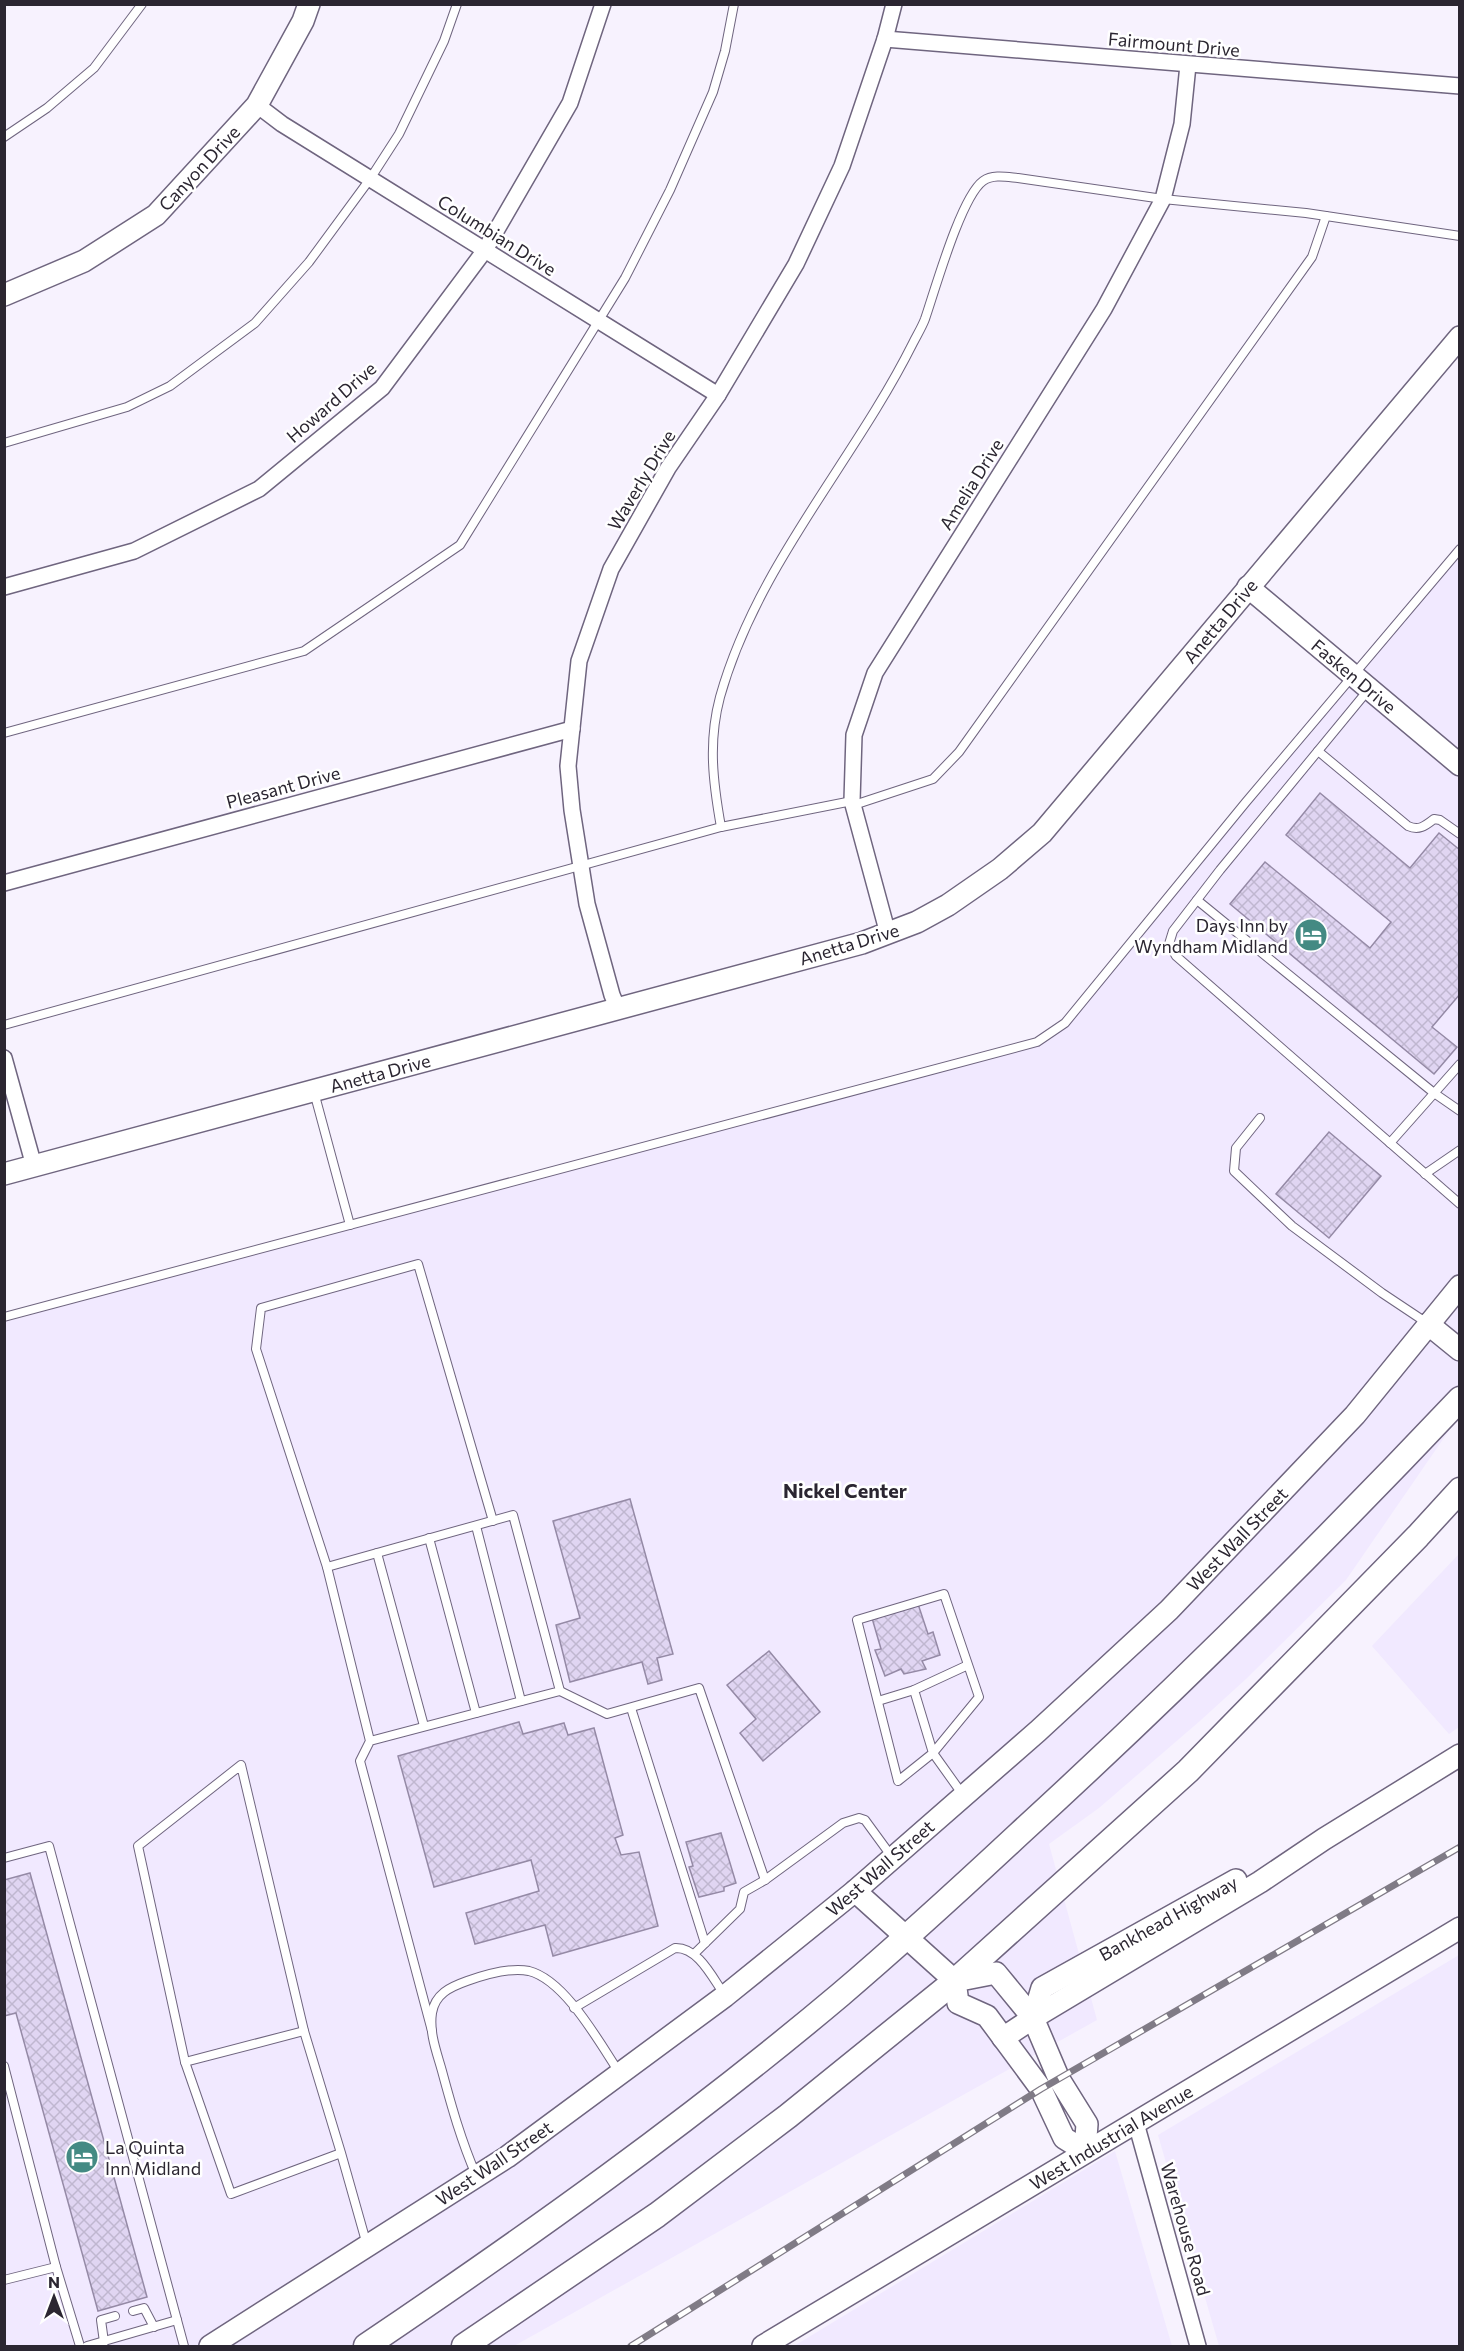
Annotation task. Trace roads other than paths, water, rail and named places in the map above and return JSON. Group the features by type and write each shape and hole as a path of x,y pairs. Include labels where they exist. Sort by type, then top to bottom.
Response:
{"main road":[{"path":"366,2346 482,2268 698,2110 907,1938 1140,1724 1346,1519 1460,1399"},
{"path":"464,2346 657,2215 788,2116 955,1981 1188,1771 1418,1536 1460,1490"}],"street":[{"name":"Canyon Drive","path":"4,295 84,261 156,215 257,105 303,21 309,4"},
{"name":"Howard Drive","path":"4,587 134,551 259,489 382,388 484,250 570,103 603,4"},
{"name":"Waverly Drive","path":"618,1009 587,904 568,766 579,661 611,569 668,468 718,395 796,264 842,166 885,39 894,4"},
{"name":"Fairmount Drive","path":"885,39 1460,86"},
{"name":"Amelia Drive","path":"888,934 853,803 854,735 875,673 1104,309 1163,199 1182,124 1188,65"},
{"name":"Columbian Drive","path":"257,105 282,124 718,395"},
{"name":"Anetta Drive","path":"4,1174 862,943 916,922 969,892 1012,860 1042,833 1460,337"},
{"name":"Fasken Drive","path":"1248,587 1460,765"},
{"name":"Pleasant Drive","path":"4,883 572,729"},
{"path":"4,1058 34,1166"},
{"name":"West Wall Street","path":"210,2346 507,2157 725,1996 855,1891 964,1796 1169,1610 1355,1415 1460,1286"},
{"path":"1428,1324 1460,1350"},
{"name":"Bankhead Highway","path":"1003,2038 1260,1882 1324,1839 1460,1755"},
{"path":"855,1891 955,1981 958,2003 987,2016 1041,2090 1064,2138 1085,2151 1087,2124 1059,2079 1033,2018 996,1973 955,1981"},
{"name":"West Industrial Avenue","path":"764,2346 1085,2151 1460,1928"},
{"name":"Warehouse Road","path":"1136,2122 1198,2346"}],"lane":[{"path":"4,137 47,108 94,68 142,4"},
{"path":"4,443 127,407 170,386 255,323 309,262 370,179 399,134 426,82 457,4"},
{"path":"4,733 304,651 460,545 626,278 670,190 713,92 735,4"},
{"path":"721,827 712,776 713,739 720,698 740,640 770,576 891,387 924,322 955,230 969,200 982,181 998,176 1163,199 1326,216 1460,237"},
{"path":"4,1026 721,827 853,803 933,779 959,752 1312,257 1326,216"},
{"path":"1460,549 1362,682 1318,751 1197,900 1173,932 1169,944 1176,956 1460,1204"},
{"path":"4,1317 1037,1042 1065,1023 1246,802 1362,682"},
{"path":"1318,751 1408,826 1414,829 1422,828 1434,819 1440,820 1460,834"},
{"path":"1197,900 1434,1093 1460,1111"},
{"path":"1390,1143 1460,1064"},
{"path":"314,1091 350,1225"},
{"path":"1260,1118 1236,1148 1234,1171 1292,1226 1428,1324"},
{"path":"1425,1174 1460,1150"},
{"path":"477,2176 459,2133 360,1761 370,1741 327,1567 256,1349 261,1308 418,1264 493,1521"},
{"path":"327,1567 513,1515 560,1690"},
{"path":"476,1526 522,1701"},
{"path":"429,1538 476,1713"},
{"path":"377,1553 424,1726"},
{"path":"944,1594 968,1665 979,1697 933,1753 898,1781 857,1620 944,1594"},
{"path":"878,1701 914,1690 968,1665"},
{"path":"370,1741 560,1690 607,1714 699,1688 765,1880"},
{"path":"914,1690 933,1753 964,1796"},
{"path":"631,1707 705,1943"},
{"path":"341,2153 231,2194 185,2062 138,1846 240,1765 304,2031 341,2153 367,2247"},
{"path":"694,1954 740,1909 744,1892 765,1880 843,1823 859,1818 865,1820 893,1858"},
{"path":"4,1858 49,1846 184,2346"},
{"path":"574,2008 675,1948 683,1948 694,1954 725,1996"},
{"path":"432,2031 432,2013 436,2002 447,1988 472,1979 511,1971 528,1971 546,1979 574,2008 620,2073"},
{"path":"185,2062 304,2031"},
{"path":"4,2066 56,2267 80,2346"},
{"path":"4,2280 56,2267"},
{"path":"133,2311 144,2308 153,2327"},
{"path":"104,2342 101,2320 115,2316"},
{"path":"87,2346 177,2320"}],"railway":[{"path":"631,2346 1041,2089 1460,1847"}],"place":[{"name":"Days Inn by Wyndham Midland","path":"1311,935"},
{"name":"La Quinta Inn Midland","path":"82,2157"}],"district":[{"name":"Nickel Center","path":"845,1490"}]}
